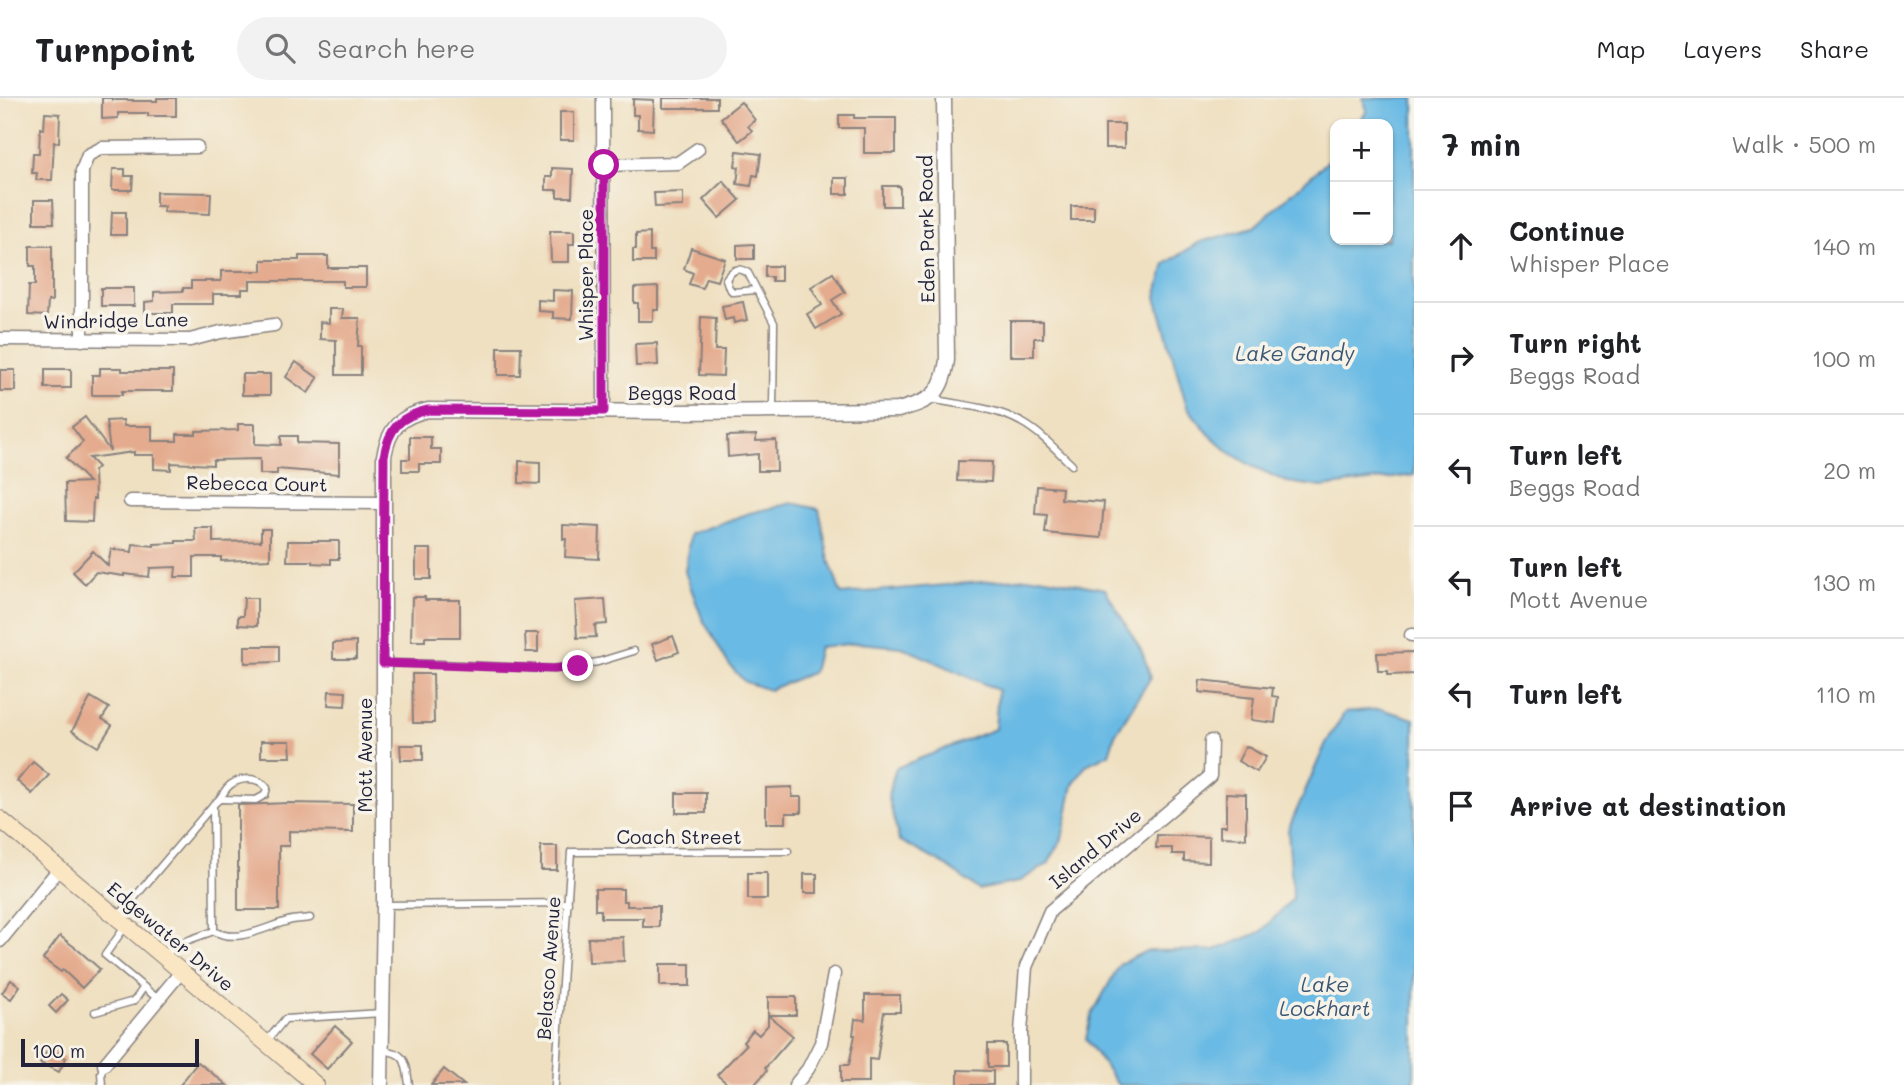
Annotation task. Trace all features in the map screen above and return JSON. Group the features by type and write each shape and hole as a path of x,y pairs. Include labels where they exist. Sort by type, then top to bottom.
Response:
{"main road":[{"name":"Edgewater Drive","path":"0,819 316,1085"}],"street":[{"name":"Whisper Place","path":"603,98 604,411"},
{"name":"Eden Park Road","path":"928,399 936,393 945,375 947,360 944,98"},
{"path":"82,340 82,171 88,155 102,148 197,147"},
{"path":"604,165 678,163 698,149"},
{"name":"Windridge Lane","path":"0,340 190,340 221,332 274,325"},
{"name":"Beggs Road","path":"394,428 413,413 428,410 898,410 928,399"},
{"name":"Mott Avenue","path":"382,1085 384,456 387,441 394,428"},
{"name":"Rebecca Court","path":"130,501 384,503"},
{"name":"Island Drive","path":"1021,1085 1021,1032 1026,967 1050,911 1210,776 1211,741"},
{"path":"0,940 59,869"},
{"path":"104,1065 181,972"},
{"path":"795,1085 808,1069 821,1043 834,974"}],"lane":[{"path":"757,290 733,292 726,279 737,269 748,273 763,300 774,323 772,411"},
{"path":"928,399 999,413 1022,422 1049,442 1072,465"},
{"path":"383,663 554,669 588,664 634,652"},
{"path":"158,999 105,955 122,922 213,805 221,799 226,789 244,779 264,783 267,788 265,795 256,800 221,799"},
{"path":"213,805 214,931"},
{"name":"Coach Street","path":"571,852 788,851"},
{"name":"Belasco Avenue","path":"555,1085 571,852"},
{"path":"384,905 568,903"},
{"path":"163,957 183,942 214,931 222,935 249,934 291,920 310,918"},
{"path":"94,1012 134,1002 144,987"},
{"path":"265,1043 285,1019 383,1013"},
{"path":"382,1049 397,1052 403,1058 409,1085"},
{"path":"102,1085 101,1073 104,1065"}],"water":[{"name":"Lake Gandy","path":"1363,98 1414,98 1414,475 1322,487 1287,482 1229,452 1209,434 1187,407 1156,297 1165,264 1200,242 1254,227 1330,159 1330,245 1393,245 1393,119 1361,119 1367,111"},
{"path":"792,503 819,509 829,560 841,594 1040,577 1105,589 1142,652 1151,677 1115,735 1109,754 1086,765 1073,785 1062,839 1048,864 1018,882 979,890 947,866 899,840 888,795 896,768 995,729 998,690 902,647 859,643 819,647 813,672 769,690 745,682 729,665 702,618 685,572 690,534 750,513"},
{"name":"Lake Lockhart","path":"1381,709 1414,719 1414,1085 1118,1085 1086,1039 1091,1016 1120,964 1146,951 1215,950 1261,932 1293,898 1288,830 1326,743 1345,712"}],"building":[{"path":"102,98 157,101 157,98 176,98 176,116 118,113 118,118 102,119"},
{"path":"663,98 717,98 717,108 663,108"},
{"path":"633,99 654,100 653,130 638,129 638,115 633,115"},
{"path":"741,102 755,120 748,126 752,131 739,141 721,118"},
{"path":"560,112 574,112 574,140 560,140"},
{"path":"45,113 60,114 59,142 54,142 52,180 36,180 37,173 32,173 33,153 39,153 40,128 44,129"},
{"path":"839,115 854,115 854,118 896,118 896,153 864,153 864,128 839,128"},
{"path":"1105,124 1124,124 1124,148 1105,148"},
{"path":"737,151 761,154 758,176 753,175 751,186 737,184"},
{"path":"552,168 573,169 572,197 557,197 557,190 546,190 546,177 552,177"},
{"path":"113,169 125,169 125,176 133,176 132,190 112,190"},
{"path":"834,178 848,178 848,194 834,194"},
{"path":"723,181 740,200 719,218 703,200"},
{"path":"883,186 900,186 900,206 883,206"},
{"path":"156,192 211,193 210,214 163,212 164,206 156,206"},
{"path":"683,192 683,206 655,207 654,193"},
{"path":"34,200 53,200 54,223 34,223"},
{"path":"1071,206 1094,206 1094,220 1071,220"},
{"path":"112,212 126,212 126,235 111,235"},
{"path":"550,231 574,231 574,244 569,244 569,262 551,262"},
{"path":"650,233 650,252 654,252 654,262 633,262 636,234"},
{"path":"754,244 754,259 737,259 737,245"},
{"path":"30,246 52,246 52,301 48,301 47,316 28,315 29,285 35,285 35,266 30,266"},
{"path":"691,248 725,259 717,281 706,278 702,288 689,284 693,273 684,269"},
{"path":"299,256 328,256 328,268 366,268 366,287 343,287 343,281 250,281 250,289 242,289 242,294 213,294 213,304 173,304 173,313 145,313 145,302 154,301 154,292 183,291 183,288 191,288 191,281 221,281 221,271 262,271 262,260 299,260"},
{"path":"765,266 781,266 781,281 772,281 772,277 765,277"},
{"path":"833,273 845,292 832,300 841,314 816,329 807,314 822,305 811,287"},
{"path":"658,287 658,310 653,310 653,321 638,321 638,303 634,303 634,288"},
{"path":"101,288 134,288 134,306 101,306"},
{"path":"553,290 573,291 572,319 553,318 553,312 538,311 538,300 553,301"},
{"path":"743,302 747,320 734,323 733,318 725,320 722,306"},
{"path":"329,309 343,309 342,318 360,318 358,346 361,346 361,375 336,375 336,340 320,339 320,322 329,323"},
{"path":"701,317 716,318 715,350 724,350 723,376 699,375"},
{"path":"1010,321 1043,321 1043,338 1034,338 1034,356 1010,356"},
{"path":"657,343 658,365 636,366 635,344"},
{"path":"498,347 521,347 520,375 498,375"},
{"path":"296,362 318,378 308,393 286,377"},
{"path":"100,368 173,371 173,391 122,391 122,395 92,395 92,375 100,375"},
{"path":"45,369 71,369 71,388 45,388"},
{"path":"0,370 15,370 15,391 0,391"},
{"path":"242,374 270,374 270,395 242,395"},
{"path":"85,417 110,451 106,421 123,420 124,426 152,426 152,441 177,441 177,434 238,430 238,424 255,424 255,444 281,445 281,436 297,436 297,443 339,444 339,474 277,469 277,474 260,474 260,459 213,460 213,465 171,463 171,470 154,469 154,455 134,455 134,452 89,458 98,467 94,471 92,522 66,521 65,483 89,482 66,458 83,442 72,427"},
{"path":"756,435 756,441 776,440 777,471 758,471 758,454 728,457 727,436"},
{"path":"410,437 431,437 431,449 441,449 441,464 419,464 419,471 402,471 402,459 410,459"},
{"path":"519,461 540,462 540,484 519,483"},
{"path":"958,461 992,462 991,482 957,481"},
{"path":"1037,486 1062,488 1061,499 1104,502 1101,538 1045,533 1047,515 1035,514"},
{"path":"563,525 600,527 599,559 565,557 566,539 563,539"},
{"path":"195,528 213,528 213,542 261,541 261,529 270,529 270,559 221,561 221,557 194,557 194,577 175,577 176,567 150,568 149,577 96,572 85,584 73,572 93,551 108,566 111,549 132,552 133,544 154,546 176,541 196,541"},
{"path":"288,541 339,541 339,559 331,559 331,564 287,561"},
{"path":"416,549 431,549 431,579 416,579"},
{"path":"412,597 425,597 425,600 460,600 460,637 425,637 425,641 411,641"},
{"path":"244,598 257,598 257,626 238,625 238,616 243,616"},
{"path":"605,599 607,624 595,625 596,637 577,638 575,601"},
{"path":"525,633 538,633 538,652 526,652"},
{"path":"673,636 679,652 658,660 652,644"},
{"path":"356,642 356,659 333,659 333,643"},
{"path":"245,646 279,646 279,662 245,663"},
{"path":"1414,652 1414,674 1388,675 1388,671 1378,671 1377,653"},
{"path":"412,674 433,674 434,723 413,723"},
{"path":"1200,680 1273,688 1272,696 1278,697 1275,723 1251,720 1254,698 1199,692"},
{"path":"329,691 346,692 345,706 328,705"},
{"path":"91,697 109,708 102,719 112,725 98,747 72,731"},
{"path":"261,741 290,741 291,757 261,757"},
{"path":"400,745 423,745 423,760 401,760"},
{"path":"1246,746 1266,757 1257,772 1238,761"},
{"path":"33,762 49,775 32,794 17,781"},
{"path":"792,787 792,797 801,797 801,813 786,813 786,823 766,823 766,788"},
{"path":"676,793 706,793 706,813 676,813"},
{"path":"1226,793 1246,794 1246,838 1220,837 1220,826 1226,826"},
{"path":"353,804 353,832 289,831 289,846 279,846 279,910 238,910 238,805"},
{"path":"1157,835 1209,837 1209,862 1184,861 1184,854 1172,854 1172,848 1156,848"},
{"path":"541,846 557,846 557,870 541,870"},
{"path":"748,873 767,873 767,899 748,899"},
{"path":"804,874 817,874 817,893 804,893"},
{"path":"595,889 623,889 623,901 627,901 627,906 659,906 659,927 643,927 643,918 601,918 601,910 595,910"},
{"path":"60,936 100,969 82,988 63,970 61,972 43,959"},
{"path":"623,937 624,961 589,962 588,938"},
{"path":"660,964 690,964 690,986 660,986"},
{"path":"11,980 20,986 11,999 2,993"},
{"path":"61,994 68,1000 56,1013 49,1006"},
{"path":"865,995 900,995 900,1012 884,1012 877,1060 869,1059 869,1082 841,1082 841,1065 849,1065 855,1019 865,1020"},
{"path":"768,997 796,997 796,1015 768,1015"},
{"path":"768,1015 793,1036 754,1085 729,1085 717,1075 746,1045 743,1042 753,1030 759,1035 768,1025"},
{"path":"335,1026 352,1041 327,1069 310,1054"},
{"path":"988,1044 1006,1044 1006,1067 988,1067"},
{"path":"48,1049 66,1058 59,1072 40,1063"},
{"path":"198,1062 227,1085 180,1085"},
{"path":"444,1069 464,1085 431,1085"},
{"path":"958,1070 993,1071 993,1085 958,1085"}],"route":[{"path":"578,666 554,669 383,663 384,456 387,441 394,428 413,413 428,410 604,411 604,165"}]}
